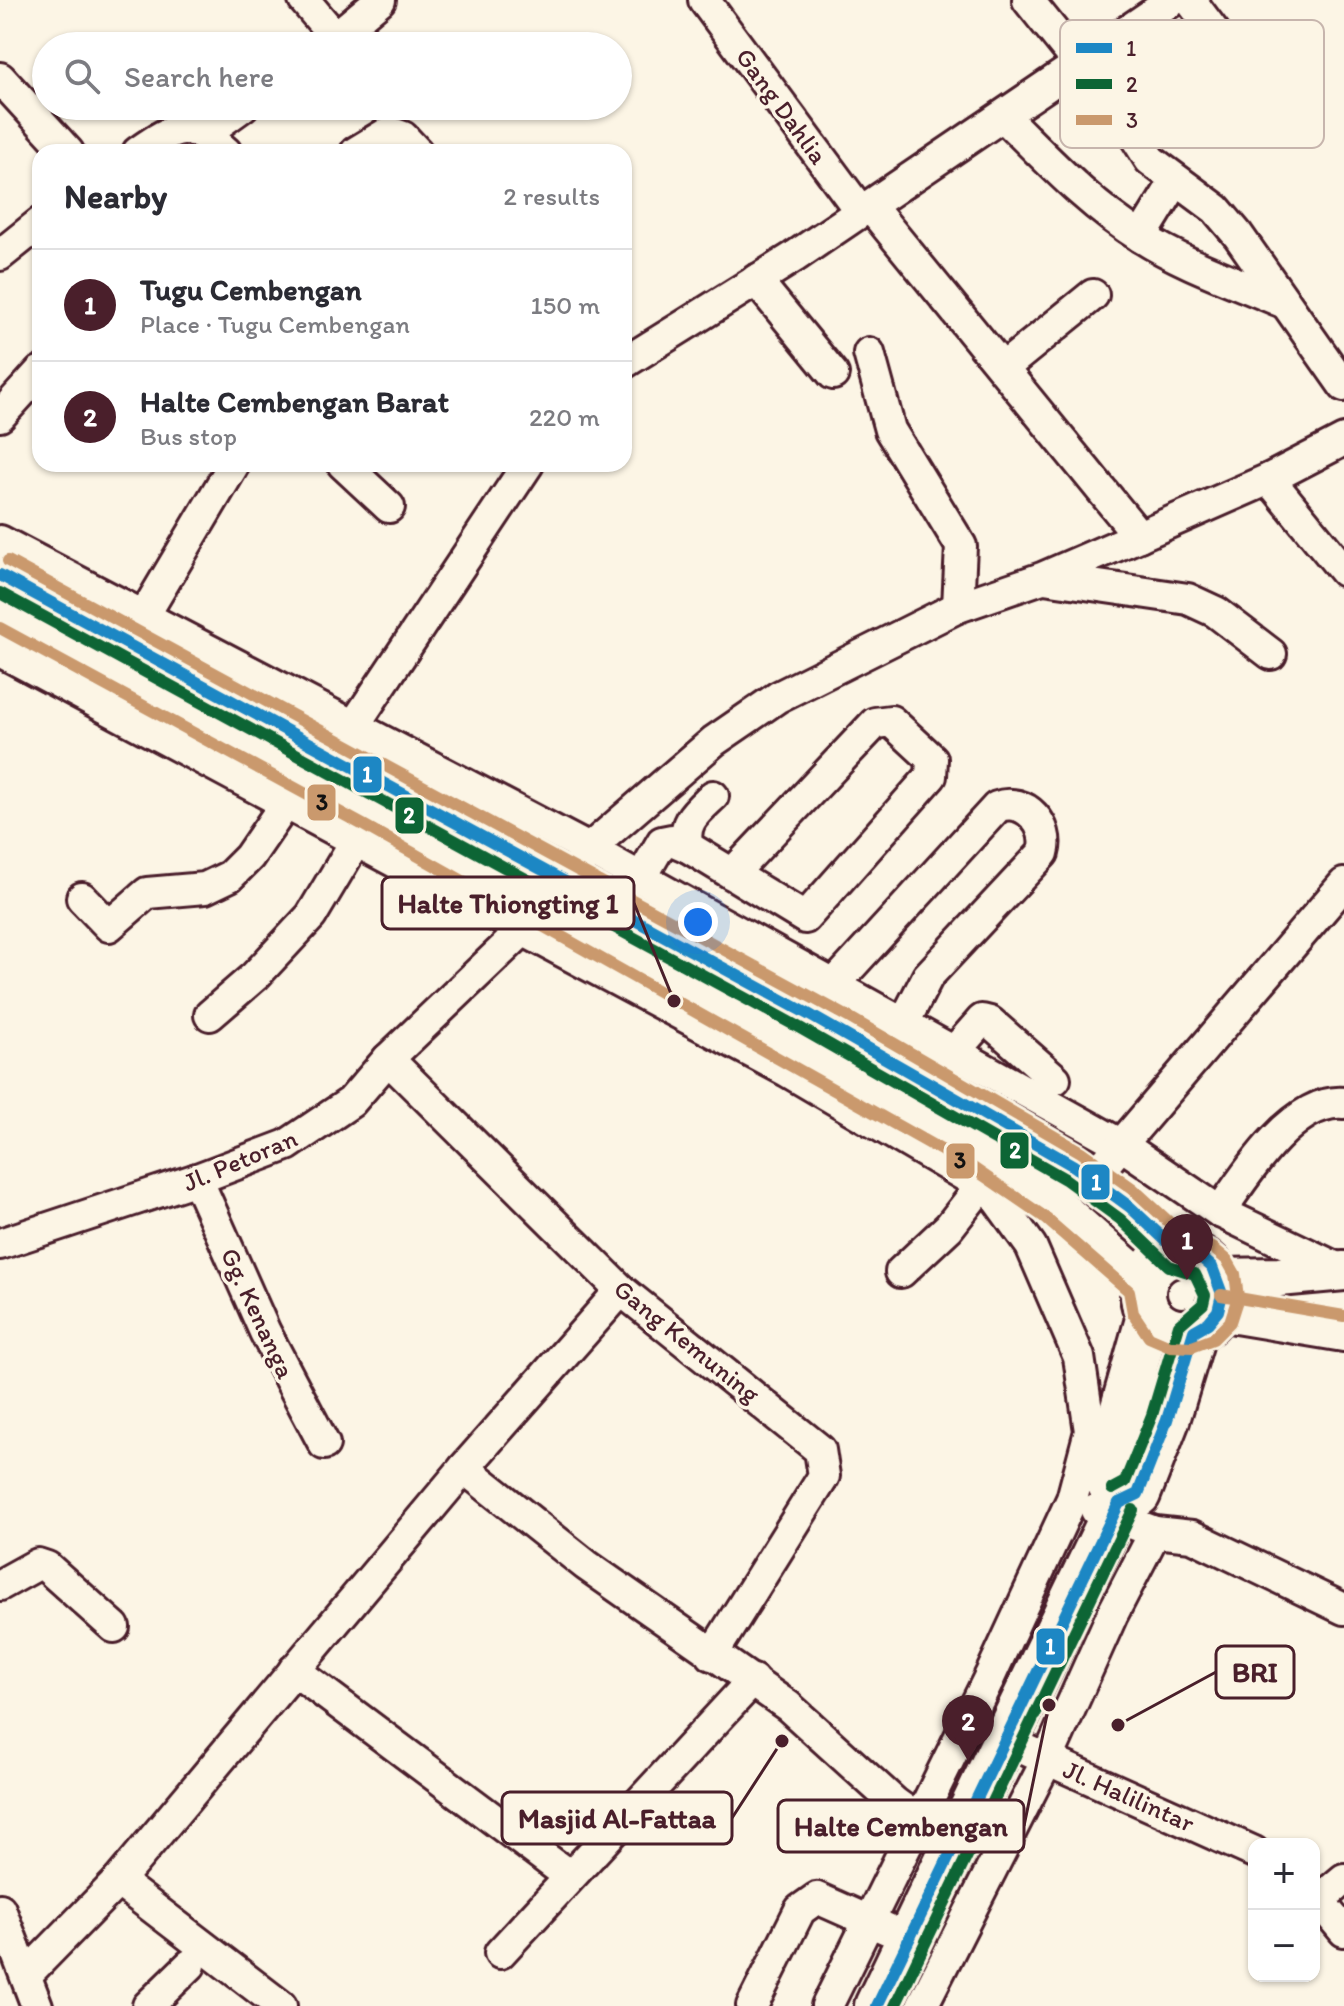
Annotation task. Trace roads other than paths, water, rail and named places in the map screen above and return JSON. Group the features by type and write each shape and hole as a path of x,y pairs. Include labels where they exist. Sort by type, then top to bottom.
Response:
{"highway":[{"path":"877,2006 922,1981 956,1847 1004,1740 1008,1685 1115,1510 1138,1494 1142,1487 1210,1307 1203,1259 1179,1253 1163,1258 1151,1269 1145,1312 1114,1440 1109,1482 1115,1510"},
{"path":"1145,1312 1162,1327 1177,1333 1210,1307"}],"main road":[{"path":"0,575 135,630 320,766 792,1061 885,1114 981,1154 1053,1203 1145,1312"},
{"path":"0,610 320,766 365,826 542,906 820,1000 894,1042 1092,1179 1130,1207 1179,1253"},
{"path":"1210,1307 1279,1277 1343,1271"},
{"path":"1210,1307 1344,1332"}],"street":[{"path":"304,0 324,32"},
{"path":"342,32 380,0"},
{"name":"Gang Dahlia","path":"704,0 865,209 1003,368 1139,536"},
{"path":"1028,0 1060,39"},
{"path":"1144,20 1173,0"},
{"path":"1190,0 1205,20"},
{"path":"0,78 32,113"},
{"path":"632,358 865,209 1060,78"},
{"path":"1003,116 1077,189 1141,237 1285,303"},
{"path":"39,120 61,144"},
{"path":"151,144 174,129 185,128 215,143 232,120"},
{"path":"369,144 389,132 403,137 410,144"},
{"path":"1141,148 1150,160 1216,209 1344,386"},
{"path":"1141,237 1176,180"},
{"path":"0,255 32,229"},
{"path":"756,280 833,374"},
{"path":"1003,368 1093,295"},
{"path":"869,353 890,430 961,546 958,607"},
{"path":"0,416 32,381"},
{"name":"Jl. Petoran","path":"0,1244 197,1179 287,1145 351,1102 388,1059 542,906 589,849 714,741 778,697 958,607 1042,578 1269,479 1344,440"},
{"path":"0,541 135,630 229,472"},
{"path":"352,472 389,507"},
{"path":"82,898 109,926 147,893 205,888 219,883 249,857 320,766 522,472"},
{"path":"1269,479 1344,571"},
{"path":"1042,578 1188,599 1216,612 1271,654"},
{"path":"0,651 320,766 589,849 780,958 820,1000 997,807 1007,803 1027,810 1043,829 1046,838 1043,853 928,976 894,1042 952,1054 1120,1144 1220,1212 1343,1271"},
{"path":"732,874 875,723 891,721 932,759 931,776 805,918 780,958"},
{"path":"688,847 684,834 689,819 713,796"},
{"path":"210,1015 263,968 311,916 365,826"},
{"path":"641,878 662,842 672,840 805,918"},
{"path":"1092,1179 1344,884"},
{"path":"952,1054 982,1020 990,1022 1055,1079"},
{"name":"Gang Kemuning","path":"388,1059 621,1290 816,1445 823,1456 824,1476 712,1655"},
{"path":"1220,1212 1247,1174 1293,1121 1313,1109 1344,1103"},
{"path":"827,2006 920,1820 1008,1685 1072,1499 1090,1431 1079,1357 1031,1246 991,1191 885,1114"},
{"name":"Gg. Kenanga","path":"197,1179 265,1332 324,1444"},
{"path":"901,1272 949,1227 981,1186"},
{"path":"30,1996 118,1881 294,1670 464,1468 621,1290"},
{"path":"464,1468 586,1565 712,1655 753,1680 956,1847"},
{"path":"1072,1499 1115,1510 1155,1532 1192,1536 1344,1609"},
{"path":"752,2006 800,1910 817,1898 871,1920 922,1981 1047,1760 1112,1615 1155,1532"},
{"path":"0,1585 38,1564 47,1567 114,1627"},
{"path":"294,1670 568,1875"},
{"path":"500,1953 568,1875 753,1680"},
{"name":"Jl. Halilintar","path":"1004,1740 1248,1849"},
{"path":"1320,1895 1344,1879"},
{"path":"118,1881 281,2006"},
{"path":"1320,1903 1344,1931"},
{"path":"0,1909 30,1996"},
{"path":"148,2006 190,1965"}],"place":[{"name":"Halte Thiongting 1","path":"674,1001"},
{"name":"Tugu Cembengan","path":"1187,1280"},
{"name":"Halte Cembengan","path":"1049,1705"},
{"name":"BRI","path":"1118,1725"},
{"name":"Masjid Al-Fattaa","path":"782,1741"},
{"name":"Halte Cembengan Barat","path":"968,1761"}]}
